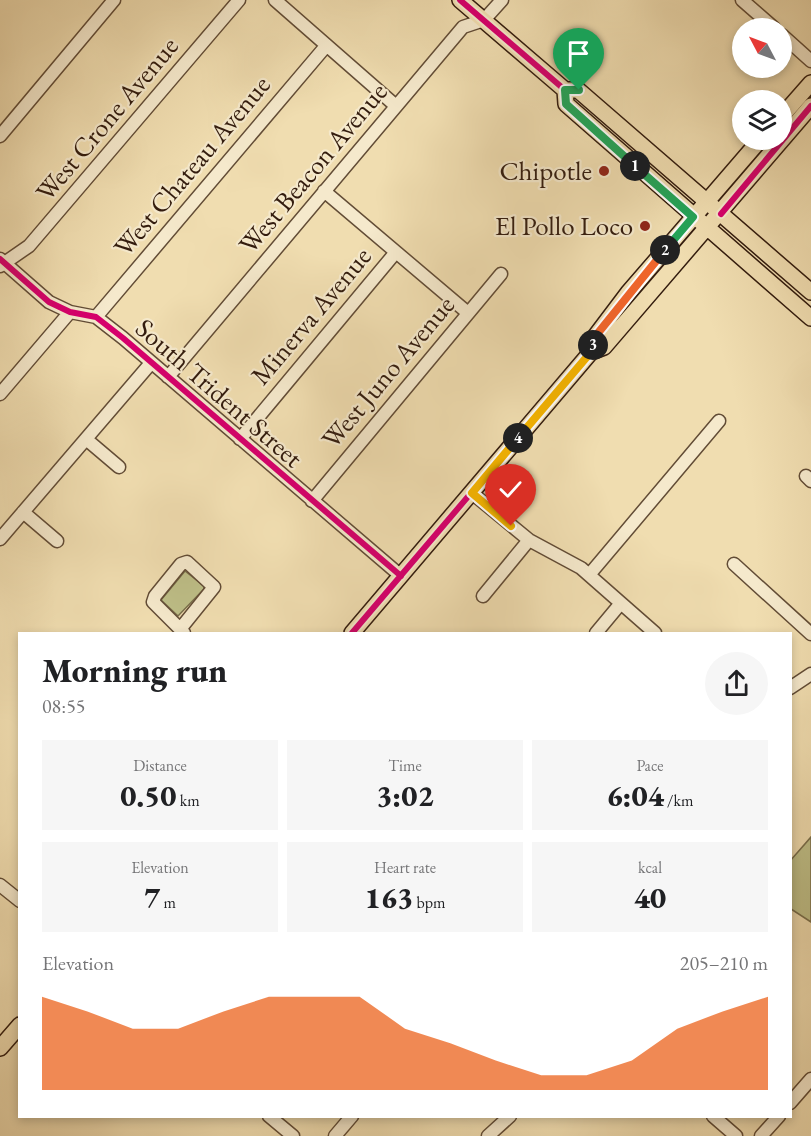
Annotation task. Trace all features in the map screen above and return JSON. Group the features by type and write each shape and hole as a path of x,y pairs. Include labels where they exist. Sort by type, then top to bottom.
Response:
{"main road":[{"path":"460,0 565,90 579,90 811,292"},
{"path":"792,105 811,83"},
{"path":"565,90 566,104 811,318"},
{"path":"591,352 604,347 721,214 811,106"},
{"path":"353,632 591,352 594,338 751,150"},
{"path":"0,1048 18,1027"}],"street":[{"path":"0,136 114,0"},
{"path":"221,0 235,5"},
{"path":"275,0 396,106"},
{"name":"West Beacon Avenue","path":"168,377 464,27 484,20 501,0"},
{"path":"742,0 763,18"},
{"name":"West Crone Avenue","path":"2,263 29,246 235,5"},
{"path":"792,44 811,61"},
{"name":"West Chateau Avenue","path":"96,317 326,46"},
{"path":"324,191 468,313"},
{"name":"Minerva Avenue","path":"240,439 396,252"},
{"name":"South Trident Street","path":"2,263 49,302 70,312 96,317 401,576"},
{"name":"West Juno Avenue","path":"312,501 501,274"},
{"path":"0,394 70,312"},
{"path":"0,539 151,363"},
{"path":"589,575 719,421"},
{"path":"86,439 118,467"},
{"path":"472,493 529,540 572,562 654,632"},
{"path":"23,512 57,541"},
{"path":"483,596 529,540"},
{"path":"186,562 214,587 182,630 155,606 153,600 186,562"},
{"path":"734,564 811,634"},
{"path":"597,632 621,603"},
{"path":"792,687 811,674"},
{"path":"0,885 18,900"},
{"path":"792,1101 811,1079"},
{"path":"271,1118 293,1136"},
{"path":"335,1136 350,1118"},
{"path":"488,1136 508,1118"},
{"path":"715,1118 736,1136"},
{"path":"761,1136 777,1118"}],"green space":[{"path":"185,571 204,586 204,589 178,616 161,600"},
{"path":"811,837 811,922 792,910 792,859"}],"cycle path":[{"path":"460,0 565,90"},
{"path":"721,214 811,106"},
{"path":"353,632 591,352 594,338 693,217"},
{"path":"0,259 49,302 70,312 96,317 123,338 401,576"}],"place":[{"name":"Chipotle","path":"604,171"},
{"name":"El Pollo Loco","path":"645,226"}],"route":[{"path":"511,526 472,493 591,352 594,338 628,293 693,217 566,104 565,90 579,90"}]}
